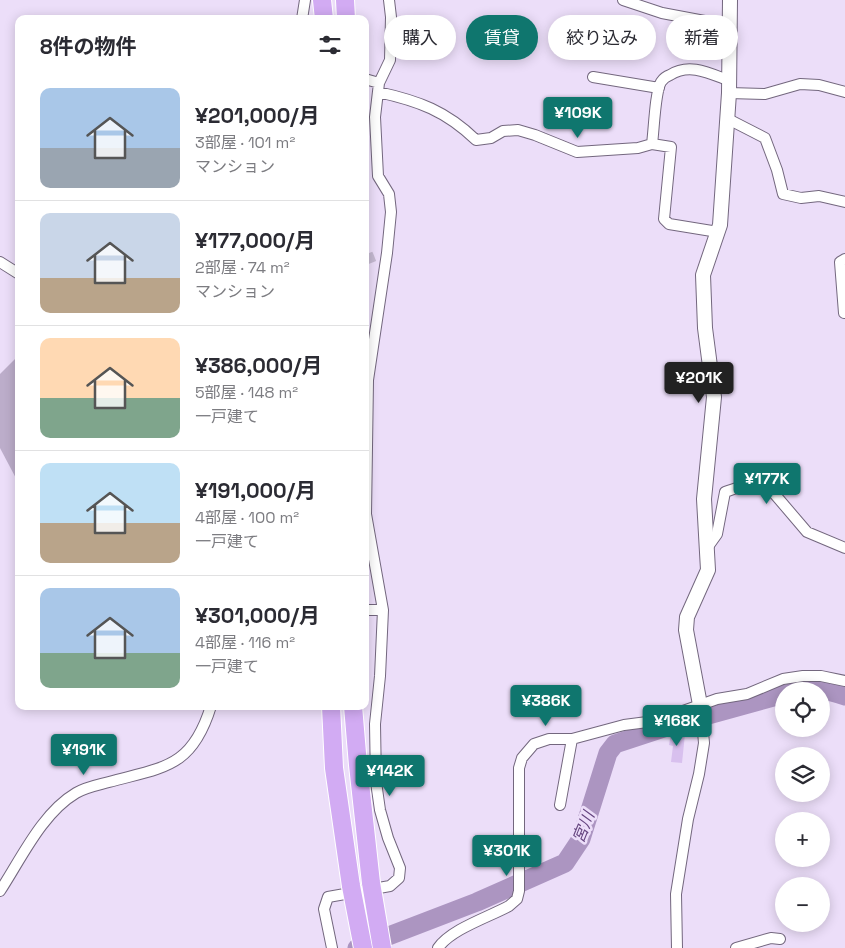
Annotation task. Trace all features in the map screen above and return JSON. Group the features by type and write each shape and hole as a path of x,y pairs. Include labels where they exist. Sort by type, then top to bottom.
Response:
{"highway":[{"path":"322,0 324,15"},
{"path":"345,0 346,15"},
{"path":"331,710 334,768 351,886 363,948"},
{"path":"353,710 371,883 382,948"}],"street":[{"path":"303,15 305,0"},
{"path":"369,373 387,254 391,212 389,194 378,176 375,117 379,87 390,60 392,17 389,0"},
{"path":"624,0 673,15"},
{"path":"730,0 731,15"},
{"path":"677,948 676,894 683,860 688,819 704,744 701,713 686,630 688,617 708,570 704,499 714,397 705,328 703,275 720,225 730,60"},
{"path":"652,144 659,88 661,81 672,73 688,69 701,70 730,87 765,94 800,84 818,85 845,92"},
{"path":"592,77 659,88"},
{"path":"369,81 458,122 476,140 491,138 503,130 518,130 577,152 638,148 652,144 671,148 664,220 669,224 718,232"},
{"path":"728,119 765,138 777,170 783,194 801,198 819,196 845,202"},
{"path":"375,256 387,254"},
{"path":"844,313 840,262 845,259"},
{"path":"0,262 15,271"},
{"path":"707,548 717,534 725,492 749,484 765,486 772,491 808,532 845,548"},
{"path":"332,948 326,928 324,909 328,897 390,886 398,878 400,868 388,838 380,810 376,782 375,724 382,650 374,610 369,550"},
{"path":"438,948 443,941 453,934 509,906 517,899 520,892 519,768 522,758 534,744 549,738 572,739 624,725 701,713 717,699 747,694 783,679 821,676 845,681"},
{"path":"0,891 26,845 62,803 77,792 91,786 169,766 187,753 204,728 210,710"},
{"path":"560,805 572,739"},
{"path":"736,948 771,938 780,939"}],"shaded area":[{"path":"15,359 15,476 0,448 0,374"}],"building":[{"path":"671,733 685,734 682,763 671,762 673,746 669,745"}],"waterway":[{"name":"宮川","path":"830,692 845,696"},
{"name":"宮川","path":"357,948 477,902 565,863 581,839 608,753 615,744 679,723 775,696"}],"tunnel":[{"path":"369,258 375,256"}]}
